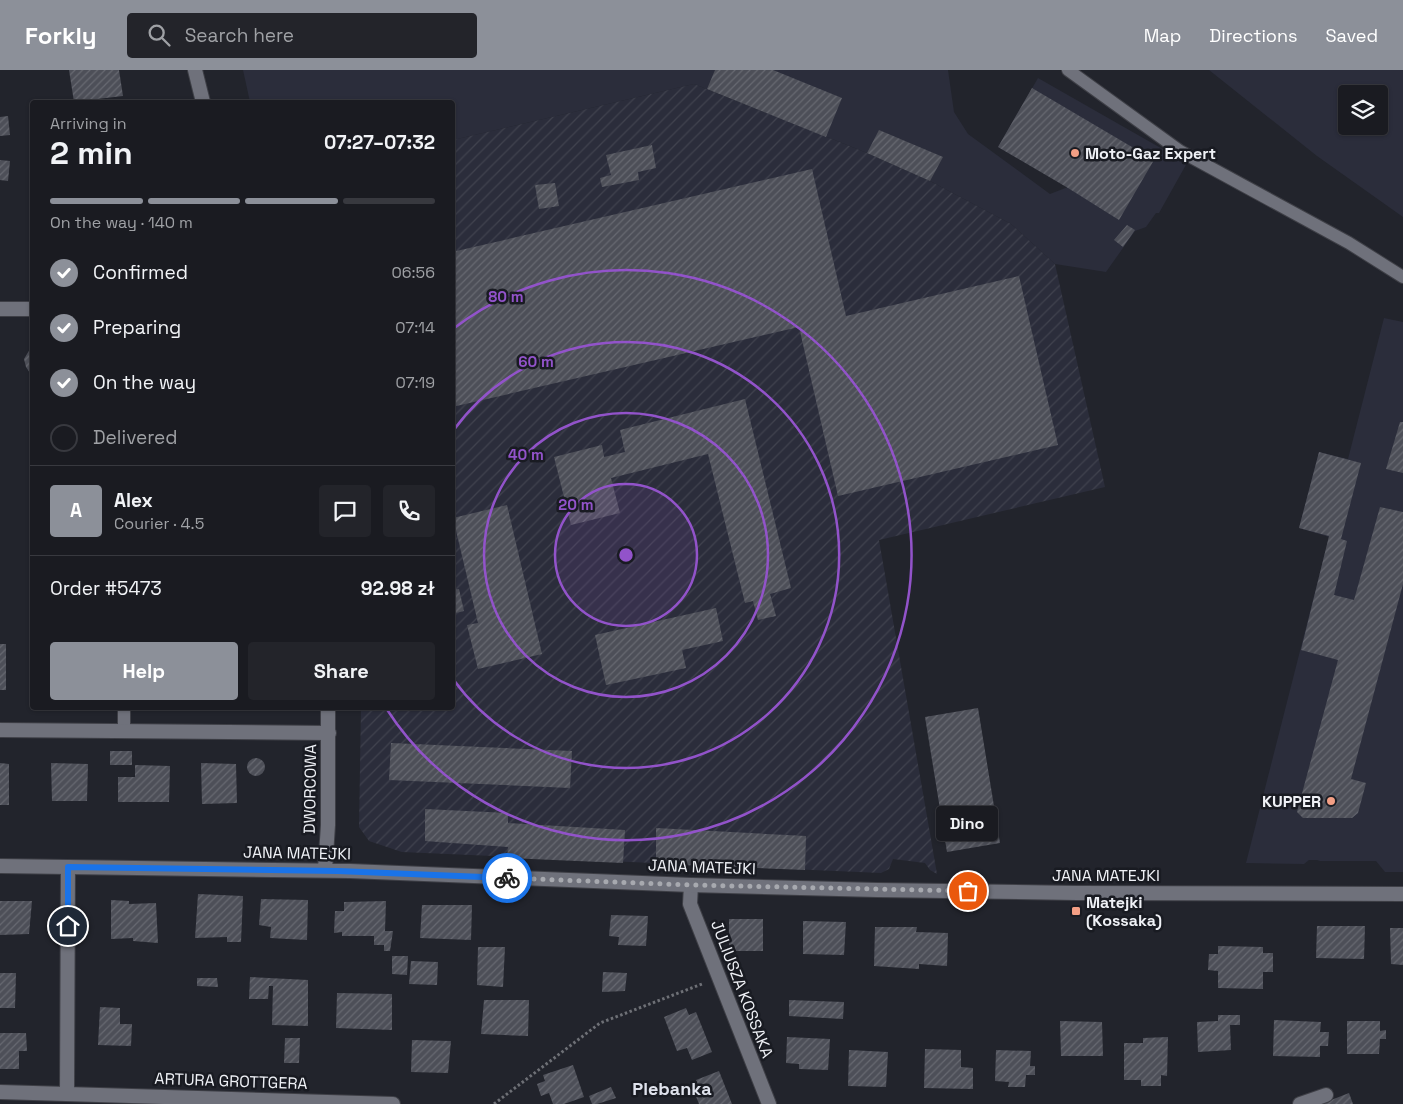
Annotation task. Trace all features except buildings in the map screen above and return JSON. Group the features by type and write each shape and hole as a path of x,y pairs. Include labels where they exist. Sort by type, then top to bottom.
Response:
{"street":[{"path":"195,70 202,100"},
{"path":"0,309 30,309"},
{"name":"DWORCOWA","path":"325,870 328,710"},
{"path":"0,730 329,733"},
{"name":"JANA MATEJKI","path":"0,866 325,870 691,885 1077,893 1403,894"},
{"path":"67,1093 68,867"},
{"name":"JULIUSZA KOSSAKA","path":"691,885 690,904 769,1104"},
{"name":"ARTURA GROTTGERA","path":"0,1092 393,1104"},
{"path":"1300,1104 1326,1095"}],"lane":[{"path":"1068,70 1180,151 1349,243 1403,277"},
{"path":"124,710 124,731"}],"path":[{"path":"494,1104 600,1023 719,978"}],"shaded area":[{"path":"243,70 948,70 954,112 968,134 1050,194 1068,187 998,147 1038,78 1187,163 1159,213 1156,213 1146,227 1135,231 1106,272 1055,264 1011,224 930,181 867,153 694,84 455,140 455,100 250,100"},
{"path":"1209,70 1403,70 1403,217 1317,156"},
{"path":"694,84 867,153 930,181 1011,224 1055,264 1105,487 879,540 937,874 930,870 925,863 893,859 889,869 881,873 402,852 369,841 359,827 361,710 455,710 455,140"},
{"path":"1384,318 1403,322 1403,872 1385,872 1376,861 1309,860 1304,864 1246,863 1329,537 1299,528 1319,452 1348,459"}],"way so far":[{"path":"507,878 691,885 968,891"}],"place":[{"name":"Moto-Gaz Expert","path":"1075,153"},
{"name":"KUPPER","path":"1331,801"},
{"name":"Dino","path":"968,891"},
{"name":"Matejki (Kossaka)","path":"1076,911"}],"district":[{"name":"Plebanka","path":"672,1088"}],"route":[{"path":"68,926 68,867 338,871 507,878"}]}
